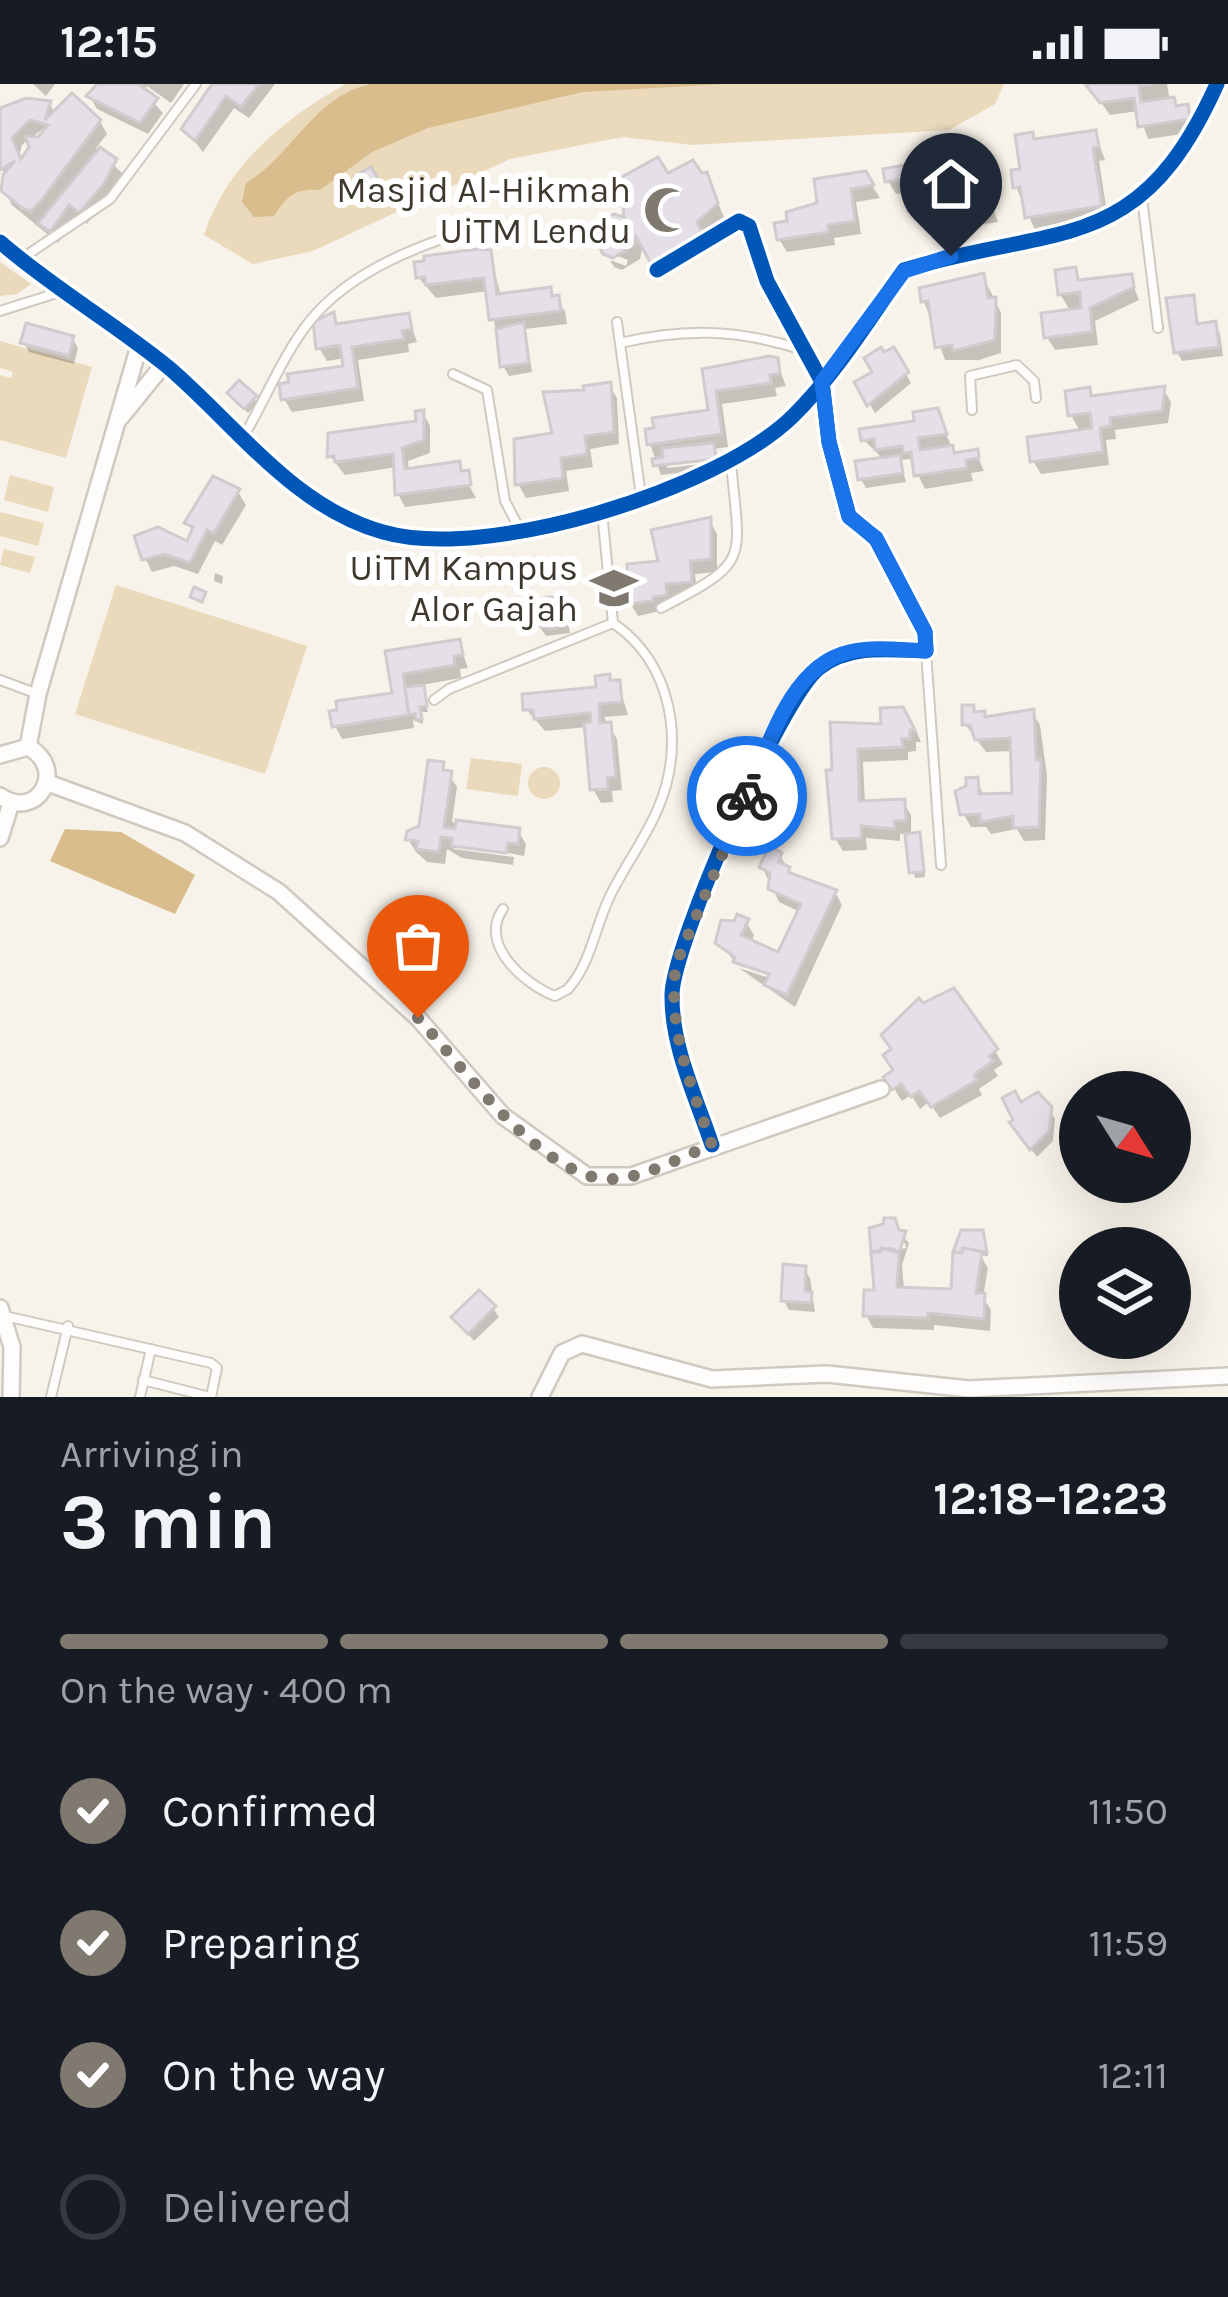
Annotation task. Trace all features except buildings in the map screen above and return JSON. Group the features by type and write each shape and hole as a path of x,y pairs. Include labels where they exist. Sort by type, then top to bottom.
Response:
{"street":[{"path":"0,242 60,292 164,364 312,498 384,533 436,538 520,530 602,511 731,464 791,419 904,271 951,256 1066,236 1142,197 1178,157 1217,84"},
{"path":"657,269 739,221 749,226 767,281 822,382 829,442 849,517 876,538 925,632 926,651 845,652 800,688 710,882 676,964 672,1016 712,1145"},
{"path":"28,747 38,694 139,346"},
{"path":"121,417 164,364"},
{"path":"0,838 6,800 37,799 48,784 43,758 28,747 1,752"},
{"path":"48,784 185,833 279,892 418,1018 503,1116 586,1176 631,1176 881,1089"},
{"path":"2,1312 11,1347 10,1397"},
{"path":"540,1397 562,1354 582,1344 699,1379 827,1374 969,1389 1228,1376"}],"lane":[{"path":"20,259 110,199 196,84"},
{"path":"1142,197 1157,328"},
{"path":"244,436 308,323 339,292 399,256 489,224"},
{"path":"0,311 28,306 60,292"},
{"path":"617,322 641,498"},
{"path":"620,343 703,329 757,335 804,350"},
{"path":"972,410 970,376 1017,364 1034,381 1036,398"},
{"path":"452,374 487,390 505,501 520,530"},
{"path":"661,608 724,575 734,562 739,546 731,464"},
{"path":"602,511 613,623"},
{"path":"434,700 449,689 613,623"},
{"path":"503,909 494,922 494,935 505,955 536,989 555,996 568,989 661,802 671,762 665,693 653,660 636,638 613,623"},
{"path":"926,651 941,865"},
{"path":"0,680 38,694"},
{"path":"2,1312 217,1368 211,1397 143,1380"},
{"path":"51,1397 68,1326"},
{"path":"140,1397 151,1349"}],"shaded area":[{"path":"346,84 1004,84 995,104 949,130 693,145 623,137 510,159 313,251 253,264 204,235 242,166 279,129"},
{"path":"370,84 726,84 583,92 428,128 372,152 320,190 293,195 274,216 254,217 242,202 246,183 333,101"},
{"path":"0,262 31,284 17,294 0,296"},
{"path":"0,341 92,367 66,458 0,440 0,375 11,378 13,372 0,368"},
{"path":"10,475 54,487 48,512 4,500"},
{"path":"0,512 44,523 38,546 0,536"},
{"path":"4,549 35,557 30,573 0,565"},
{"path":"116,585 307,646 265,774 75,714"},
{"path":"471,758 522,764 518,796 466,789"},
{"path":"544,767 555,772 560,783 555,794 544,799 533,794 528,783 533,772"},
{"path":"65,829 121,832 195,875 175,914 50,861"}],"cycle path":[{"path":"0,242 168,367 267,462 321,504 383,532 427,539 480,537 598,513 712,470 758,443 793,416 824,382 904,270 1051,236 1089,225 1125,207 1157,180 1188,140 1217,84"},
{"path":"657,270 739,221 749,226 767,281 822,382 829,442 849,516 876,539 925,632 926,651 857,652 819,668 780,725 709,876 677,966 672,994 680,1052 712,1145"}],"way so far":[{"path":"418,1018 503,1116 586,1176 613,1180 631,1176 712,1145 679,1048 672,989 676,964 747,796"}],"place":[{"name":"Masjid Al-Hikmah UiTM Lendu","path":"667,210"},
{"name":"UiTM Kampus Alor Gajah","path":"614,588"}],"route":[{"path":"747,796 789,703 817,669 845,652 926,651 925,632 876,538 849,517 829,442 829,402 822,382 904,271 951,256"}]}
